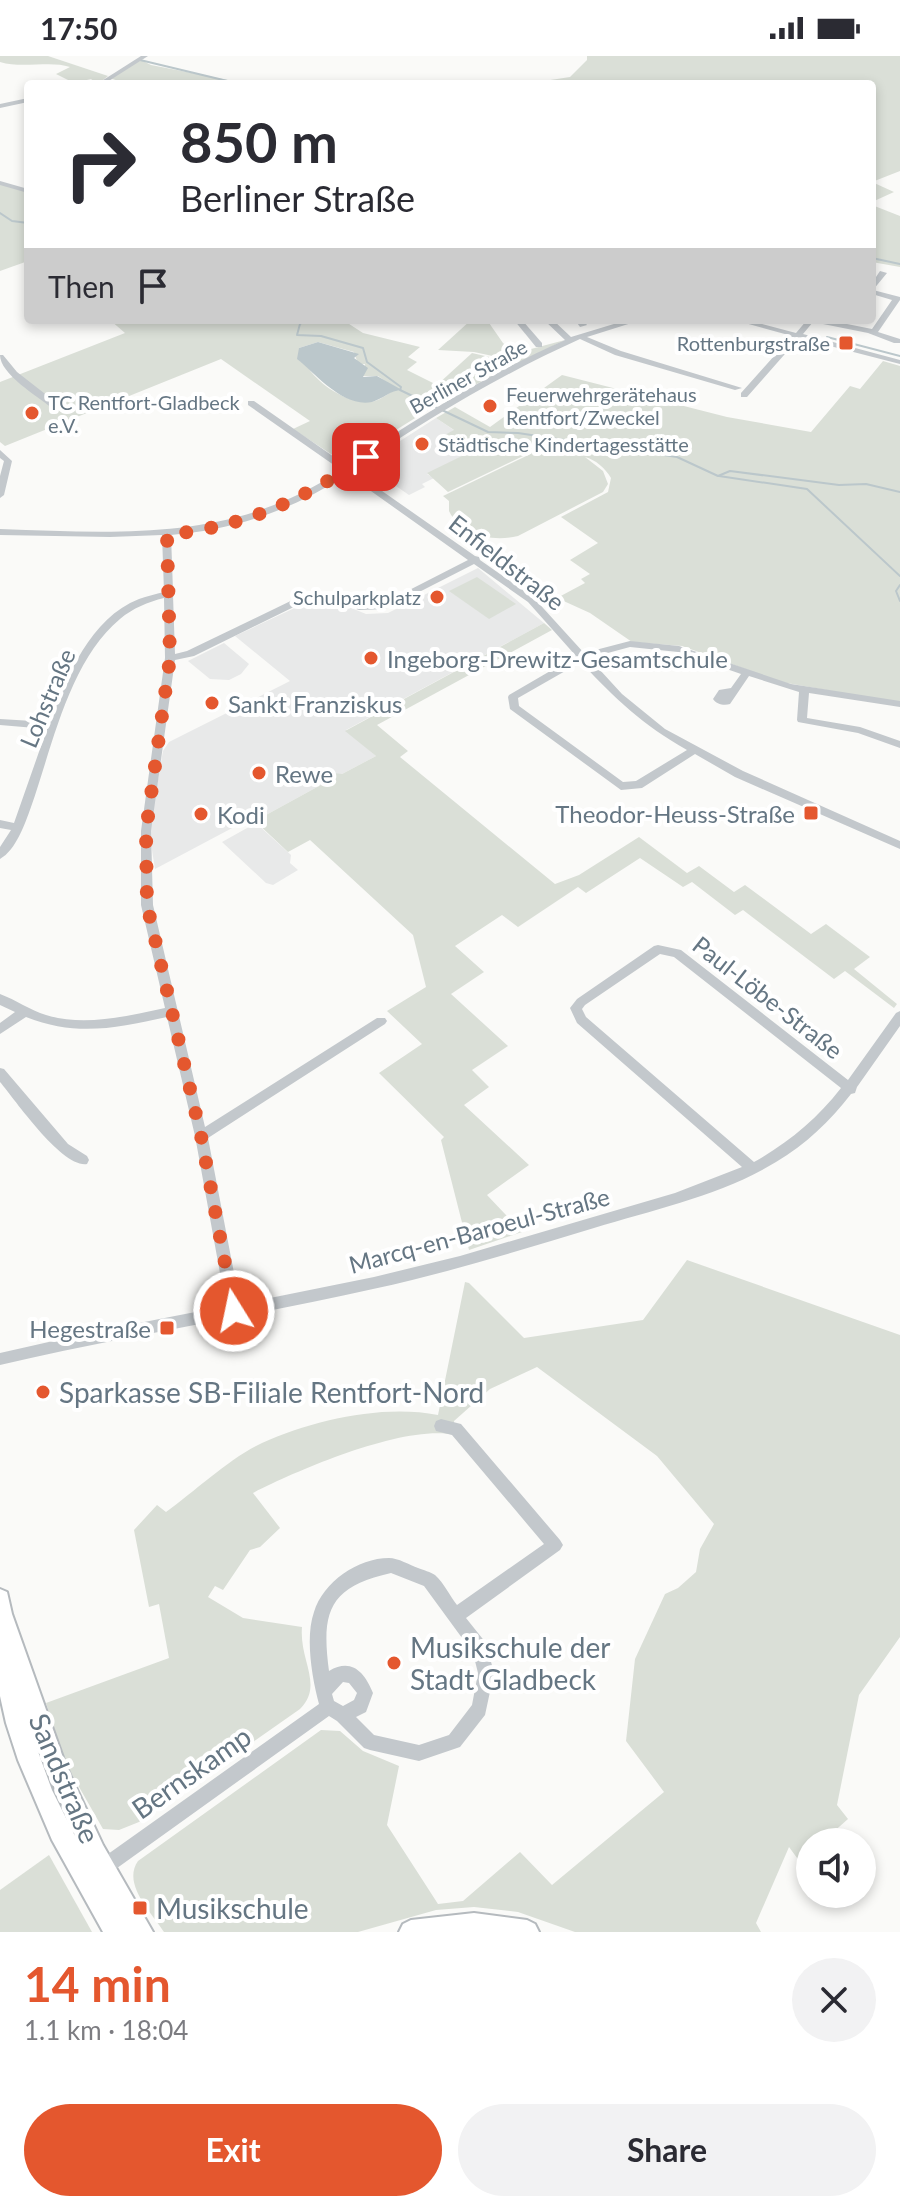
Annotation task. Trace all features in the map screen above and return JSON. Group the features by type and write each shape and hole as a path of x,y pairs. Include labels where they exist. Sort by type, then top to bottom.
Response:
{"main road":[{"name":"Sandstraße","path":"2,1609 3,1648 29,1756 50,1810 94,1874 141,1932"},
{"name":"Sandstraße","path":"94,1874 116,1932"},
{"path":"411,1932 474,1925 527,1932"}],"street":[{"path":"106,80 141,58"},
{"path":"0,106 24,101"},
{"path":"0,183 24,190"},
{"path":"876,284 883,273"},
{"path":"872,333 898,298 876,291"},
{"path":"521,324 539,345"},
{"path":"552,324 571,341"},
{"name":"Berliner Straße","path":"0,532 167,535 225,526 269,512 297,501 437,411 571,341 616,324"},
{"path":"755,324 900,362"},
{"path":"581,337 609,351 741,391 810,324"},
{"path":"831,324 897,341"},
{"path":"0,357 14,374 55,406"},
{"name":"Enfieldstraße","path":"251,403 476,559 544,611 618,696 692,751 900,845"},
{"path":"0,453 8,461 0,495"},
{"path":"167,535 170,658 145,855 152,934 201,1136 234,1311"},
{"path":"170,658 190,654 306,597 329,596 359,607 386,606 476,559"},
{"name":"Lohstraße","path":"0,855 17,828 54,726 89,649 100,634 142,599 170,593"},
{"path":"692,751 638,785 621,786 514,707 512,699 516,693 584,656 630,644 656,645 804,690 900,704"},
{"path":"733,691 747,672"},
{"path":"804,690 802,720 860,730 900,745"},
{"path":"0,722 54,726"},
{"path":"0,824 17,828"},
{"name":"Paul-Löbe-Straße","path":"752,1168 581,1020 576,1008 581,1002 658,949 666,949 677,953 851,1089"},
{"path":"0,999 23,1013 51,1023 78,1027 171,1011"},
{"path":"0,1029 23,1013"},
{"name":"Marcq-en-Baroeul-Straße","path":"0,1359 111,1332 234,1311 440,1268 696,1191 752,1168 791,1146 819,1124 851,1089 900,1016"},
{"path":"201,1136 381,1021"},
{"path":"0,1073 63,1148 82,1160"},
{"path":"441,1426 456,1429 555,1545 458,1614"},
{"path":"391,1565 408,1569 429,1580 458,1614 480,1649 486,1673 479,1709 454,1741 419,1753 385,1748 370,1742 332,1704 315,1636 317,1621 323,1606 344,1581 367,1569 391,1565"},
{"name":"Bernskamp","path":"94,1874 332,1704"}],"shaded area":[{"path":"0,56 48,56 108,76 103,80 68,80 56,74 70,67 0,62"},
{"path":"587,56 900,56 900,171 876,180 876,80 550,80 570,77 587,60"},
{"path":"139,59 151,65 228,80 116,80 110,78"},
{"path":"0,184 24,191 24,262 0,271"},
{"path":"876,184 894,192 876,200"},
{"path":"876,207 900,216 900,267 876,263"},
{"path":"115,324 349,324 363,333 420,347 408,357 417,362 407,370 437,385 472,353 516,363 428,410 348,460 337,458 293,429 310,421 221,359 5,446 0,442 0,382 125,333","holes":["318,342 354,352 358,364 365,364 363,376 378,376 397,389 375,401 364,402 339,394 308,369 299,348"]},
{"path":"467,324 490,324 503,343 516,353 565,340 520,362 474,352 438,350"},
{"path":"318,342 359,354 354,358 368,368 363,377 377,376 402,390 372,402 351,400 340,395 297,359 299,348"},
{"path":"883,361 900,366 900,703 781,682 682,646 632,642 590,613 557,598 585,583 581,579 590,574 570,560 598,543 561,517 608,492 611,478 593,460 585,457 603,471 608,484 603,492 518,536 508,538 479,535 461,526 449,511 449,501 443,496 545,447 561,450 544,446 448,492 427,473 464,455 439,438 454,430 436,418 455,407 490,427 562,375 727,417 811,432 850,386 860,389"},
{"path":"436,418 455,431 440,437 465,455 427,474 434,478 422,484 425,487 409,495 364,464"},
{"name":"Ingeborg-Drewitz-Gesamtschule","path":"478,568 544,623 346,730 376,756 342,774 325,778 328,781 255,821 251,818 155,869 149,831 163,751 169,742 290,681 235,636 316,598 329,599 366,614 388,613"},
{"path":"477,577 516,604 489,619 449,591"},
{"path":"544,623 552,630 377,725 408,751 400,757 555,884 579,875 639,837 687,873 699,866 734,892 745,885 811,934 826,924 870,957 854,969 897,1004 894,1008 845,971 834,979 743,910 735,915 692,882 683,887 640,858 586,893 578,887 518,927 502,915 455,946 484,972 451,994 508,1046 472,1070 489,1087 464,1105 529,1165 487,1195 522,1232 469,1250 441,1140 444,1137 379,1073 422,1044 387,1011 426,987 413,935 310,840 288,852 255,821 328,781 325,778 333,773 342,774 376,756 345,731"},
{"path":"224,643 249,664 241,674 229,680 210,679 188,661"},
{"path":"256,823 291,855 290,863 298,870 273,885 266,883 222,842"},
{"path":"687,1260 900,1335 900,1637 859,1695 837,1805 848,1819 838,1828 796,1828 796,1857 789,1847 756,1923 761,1932 575,1932 518,1912 474,1907 436,1910 358,1932 164,1932 136,1888 133,1879 138,1861 321,1730 340,1731 363,1751 399,1766 387,1825 438,1904 463,1901 520,1852 552,1885 664,1792 626,1741 635,1659 665,1594 678,1588 696,1572 700,1549 714,1524 657,1456 537,1367 490,1389 454,1421 455,1435 434,1433 382,1442 324,1461 253,1493 280,1528 260,1547 250,1550 223,1590 215,1586 208,1597 243,1618 302,1627 310,1681 307,1700 300,1709 139,1822 119,1830 103,1829 66,1764 46,1703 169,1658 159,1604 149,1607 134,1530 157,1505 166,1512 250,1449 303,1427 372,1413 438,1415 465,1282 524,1338 643,1320"},
{"path":"49,1855 92,1932 0,1932 0,1890"}],"waterway":[{"path":"140,60 223,80"},
{"path":"0,213 12,221 24,222"},
{"path":"876,259 900,264"},
{"path":"300,324 297,335 321,336 363,348 367,362 401,387 400,390 488,432 518,433 677,457 718,476 730,471 839,485 866,484 900,492"},
{"path":"827,337 900,356"},
{"path":"719,476 807,489 900,576"},
{"path":"900,585 896,591 900,601"}],"place":[{"name":"Rottenburgstraße","path":"846,343"},
{"name":"Feuerwehrgerätehaus Rentfort/Zweckel","path":"490,406"},
{"name":"TC Rentfort-Gladbeck e.V.","path":"32,413"},
{"name":"Städtische Kindertagesstätte","path":"422,444"},
{"name":"Schulparkplatz","path":"437,597"},
{"name":"Ingeborg-Drewitz-Gesamtschule","path":"371,658"},
{"name":"Sankt Franziskus","path":"212,703"},
{"name":"Rewe","path":"259,773"},
{"name":"Theodor-Heuss-Straße","path":"811,813"},
{"name":"Kodi","path":"201,814"},
{"name":"Hegestraße","path":"167,1328"},
{"name":"Sparkasse SB-Filiale Rentfort-Nord","path":"43,1392"},
{"name":"Musikschule der Stadt Gladbeck","path":"394,1663"},
{"name":"Musikschule","path":"140,1908"}],"route":[{"path":"234,1311 211,1181 147,905 146,831 170,658 167,535 225,526 259,516 310,493 366,457"}]}
